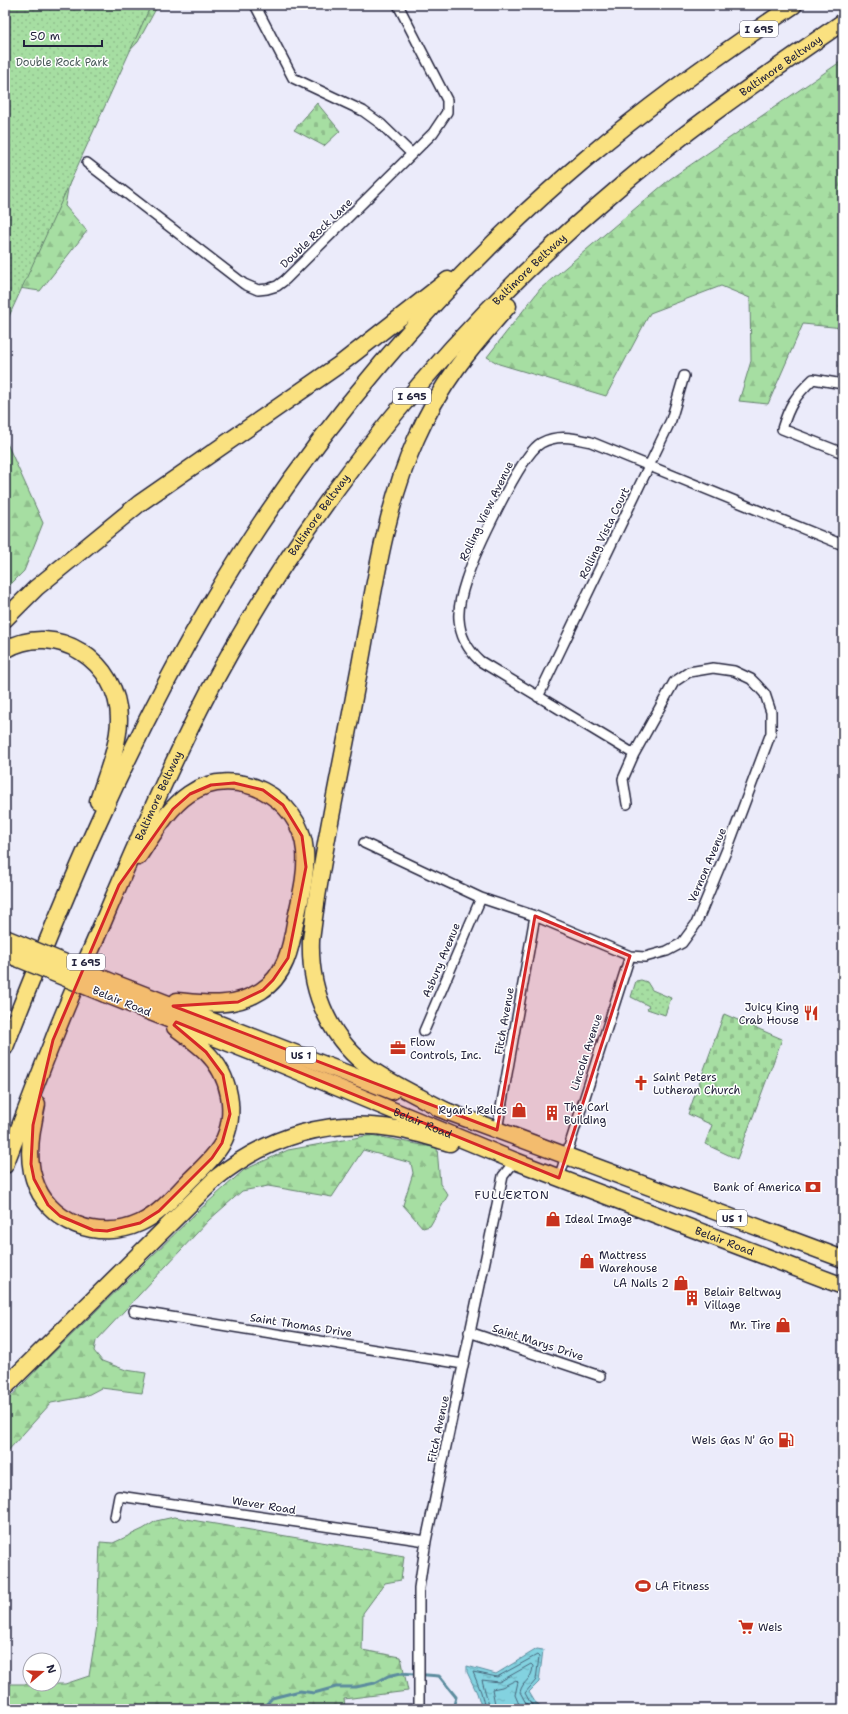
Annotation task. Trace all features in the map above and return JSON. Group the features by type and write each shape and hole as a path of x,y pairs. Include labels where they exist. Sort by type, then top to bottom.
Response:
{"highway":[{"name":"I 695","path":"5,1048 20,1008 77,872 118,778 144,724 210,604 245,548 316,448 362,389 410,333 489,248 588,157 724,52 794,5"},
{"name":"Baltimore Beltway","path":"5,1165 53,1040 133,850 182,743 212,687 280,573 351,470 436,368 518,281 576,225 676,141 743,91 843,22"},
{"path":"448,1112 375,1072 340,1040 329,1023 321,1006 312,972 311,948 314,918 390,516 415,441 441,390 458,364 524,287 569,240 617,193 676,141"},
{"path":"5,618 42,584 140,503 343,362 489,248"},
{"path":"5,650 24,642 47,640 71,645 93,660 103,670 111,682 116,696 119,720 117,735 77,872"},
{"path":"119,885 173,809 190,794 211,785 234,783 263,790 283,805 297,824 302,836 306,866 291,945 288,958 273,980 263,990 238,1002 210,1005 155,999"},
{"name":"Belair Road","path":"5,938 15,952 107,988 160,1016 515,1161 843,1286"},
{"name":"Belair Road","path":"107,988 155,999 448,1112 843,1259"},
{"path":"5,1035 20,1008"},
{"path":"53,1040 32,1125 31,1164 34,1179 40,1194 48,1205 60,1216 75,1224 93,1230 107,1231 123,1229 140,1223 159,1211 212,1158 222,1143 230,1114 228,1087 215,1062 206,1052 160,1016"},
{"path":"5,1387 216,1178 248,1155 282,1139 324,1128 368,1126 397,1129 515,1161"}],"street":[{"path":"255,5 294,78 363,111 381,124 412,154"},
{"name":"Double Rock Lane","path":"87,163 244,284 251,288 264,290 274,288 285,280 346,221 433,133 442,122 447,112 447,103 398,5"},
{"name":"Rolling Vista Court","path":"538,697 671,420 684,376"},
{"path":"843,384 813,379 799,392 789,407 782,429 843,453"},
{"name":"Rolling View Avenue","path":"634,754 480,661 471,653 463,637 459,619 461,598 466,580 510,485 522,463 537,446 558,437 566,436 591,442 649,467 722,494 843,544"},
{"name":"Vernon Avenue","path":"364,843 481,898 535,916 630,956 645,957 667,951 682,943 696,924 730,842 771,733 771,712 765,694 751,679 734,671 704,668 683,675 669,688 634,754 623,779 627,804"},
{"name":"Asbury Avenue","path":"424,1031 481,898"},
{"name":"Fitch Avenue","path":"496,1130 535,916"},
{"name":"Lincoln Avenue","path":"559,1178 630,956"},
{"name":"Fitch Avenue","path":"419,1709 419,1588 426,1541 503,1176 515,1161"},
{"name":"Saint Thomas Drive","path":"134,1311 463,1364"},
{"name":"Saint Marys Drive","path":"469,1332 600,1376"},
{"name":"Wever Road","path":"115,1517 119,1496 426,1541"}],"highlighted area":[{"path":"234,783 250,786 263,790 283,805 302,836 306,867 288,958 273,980 263,990 238,1002 173,1006 497,1130 535,916 630,956 559,1178 176,1022 174,1025 206,1052 223,1075 230,1114 222,1143 212,1158 159,1211 140,1223 107,1231 93,1230 60,1216 48,1205 34,1179 31,1164 33,1125 53,1040 119,885 173,809 190,794 211,785"}],"green space":[{"name":"Double Rock Park","path":"5,5 151,5 5,325"},
{"path":"132,5 158,5 138,42 117,64"},
{"path":"843,60 843,328 803,324 768,404 739,401 751,361 750,298 721,286 650,313 606,396 499,364 487,357 540,289 670,179"},
{"path":"317,103 340,131 324,146 294,130"},
{"path":"5,159 73,161 65,206 87,231 40,291 5,286"},
{"path":"5,439 43,523 24,571 5,590"},
{"path":"641,980 647,982 652,990 671,998 665,1015 647,1009 649,1006 631,997 636,981"},
{"path":"724,1014 782,1039 737,1159 705,1144 712,1125 688,1114"},
{"path":"371,1135 437,1148 440,1184 448,1195 430,1226 423,1228 403,1205 413,1173 411,1163 363,1150 332,1197 268,1186 242,1191 209,1220 96,1341 94,1351 102,1361 126,1370 146,1373 142,1393 101,1388 84,1397 51,1403 5,1454 5,1403 40,1366 197,1212 244,1170 288,1150"},
{"path":"174,1517 404,1556 401,1580 385,1583 363,1613 362,1650 401,1657 408,1691 344,1699 345,1707 335,1709 5,1709 5,1684 22,1684 22,1692 62,1692 62,1684 89,1676 97,1626 100,1542 113,1543 143,1529 156,1521"}],"water":[{"path":"537,1649 543,1650 539,1682 529,1692 535,1702 545,1709 482,1709 477,1693 467,1672 467,1666 496,1674"}],"waterway":[{"path":"246,1709 264,1707 272,1698 300,1691 314,1693 336,1687 356,1687 375,1683 388,1676 401,1673 439,1676 456,1697 453,1709"}],"place":[{"name":"Juicy King Crab House","path":"811,1013"},
{"name":"Flow Controls, Inc.","path":"398,1048"},
{"name":"Saint Peters Lutheran Church","path":"641,1083"},
{"name":"Ryan's Relics","path":"519,1110"},
{"name":"The Carl Building","path":"552,1113"},
{"name":"Bank of America","path":"813,1187"},
{"name":"Ideal Image","path":"553,1219"},
{"name":"Mattress Warehouse","path":"587,1261"},
{"name":"LA Nails 2","path":"681,1283"},
{"name":"Belair Beltway Village","path":"692,1298"},
{"name":"Mr. Tire","path":"783,1325"},
{"name":"Weis Gas N' Go","path":"786,1440"},
{"name":"LA Fitness","path":"643,1586"},
{"name":"Weis","path":"746,1627"}],"district":[{"name":"FULLERTON","path":"512,1195"}]}
